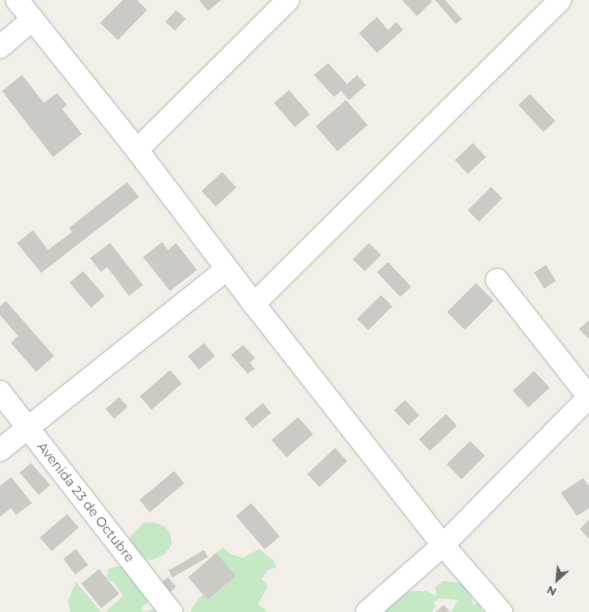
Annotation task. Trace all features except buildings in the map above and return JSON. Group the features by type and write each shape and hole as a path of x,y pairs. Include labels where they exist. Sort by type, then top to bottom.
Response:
{"street":[{"path":"17,0 137,150 227,270 443,545 501,612"},
{"path":"137,150 288,0"},
{"path":"254,304 560,0"},
{"path":"0,47 33,19"},
{"path":"0,450 227,270"},
{"path":"367,612 443,545 589,397 497,280"},
{"name":"Avenida 23 de Octubre","path":"0,392 172,612"}],"green space":[{"path":"152,522 164,526 170,532 172,544 165,554 152,560 143,559 126,543 143,523"},
{"path":"223,548 231,554 243,558 259,549 274,561 276,567 268,570 262,579 268,586 258,604 268,612 190,612 199,598 212,587 216,553"},
{"path":"119,566 130,567 150,592 148,602 141,609 145,612 105,612 123,596 114,583 107,579 108,569"},
{"path":"443,581 462,583 470,588 473,605 480,603 482,612 451,612 458,600 438,598 438,600 433,602 436,606 432,612 379,612 399,596 410,591 426,591 437,596 435,587"},
{"path":"76,582 101,612 70,612 68,601"},
{"path":"156,608 166,612 145,612"}]}
